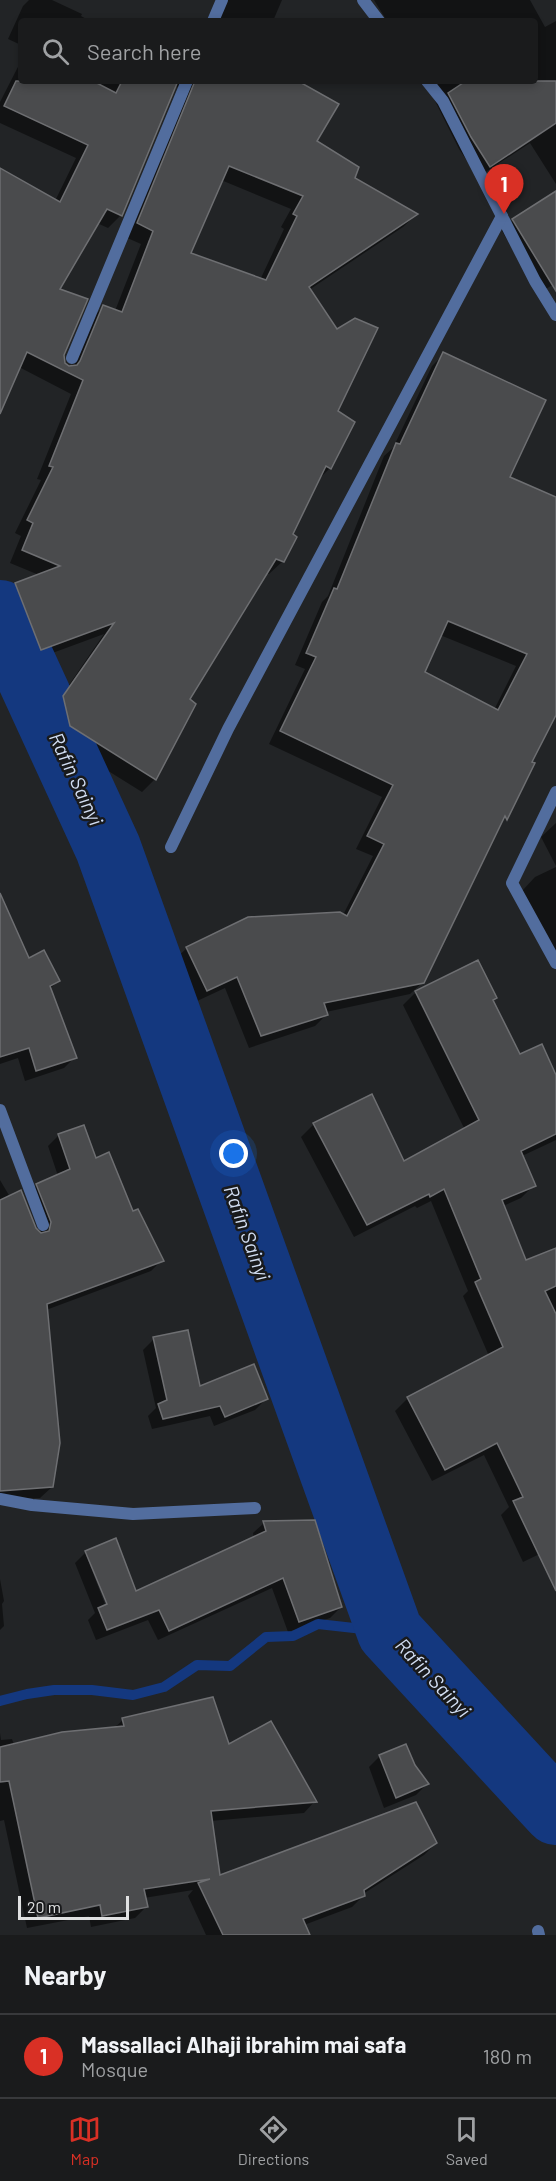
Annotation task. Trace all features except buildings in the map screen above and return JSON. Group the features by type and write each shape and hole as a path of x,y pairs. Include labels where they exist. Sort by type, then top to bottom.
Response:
{"street":[{"path":"214,18 222,0"},
{"path":"363,0 377,18"},
{"path":"72,358 186,84"},
{"path":"430,84 443,100 535,281 556,315"},
{"path":"171,847 228,729 502,216"},
{"path":"556,792 512,883 556,963"},
{"path":"0,1110 43,1225"},
{"path":"0,1499 32,1505 133,1514 255,1508"}],"waterway":[{"name":"Rafin Sainyi","path":"0,613 108,848 390,1632 556,1812"},
{"path":"0,1701 54,1690 92,1690 133,1695 164,1687 197,1665 230,1666 266,1637 293,1636 318,1624 390,1632"}],"place":[{"name":"Massallaci Alhaji ibrahim mai safa","path":"504,214"}]}
